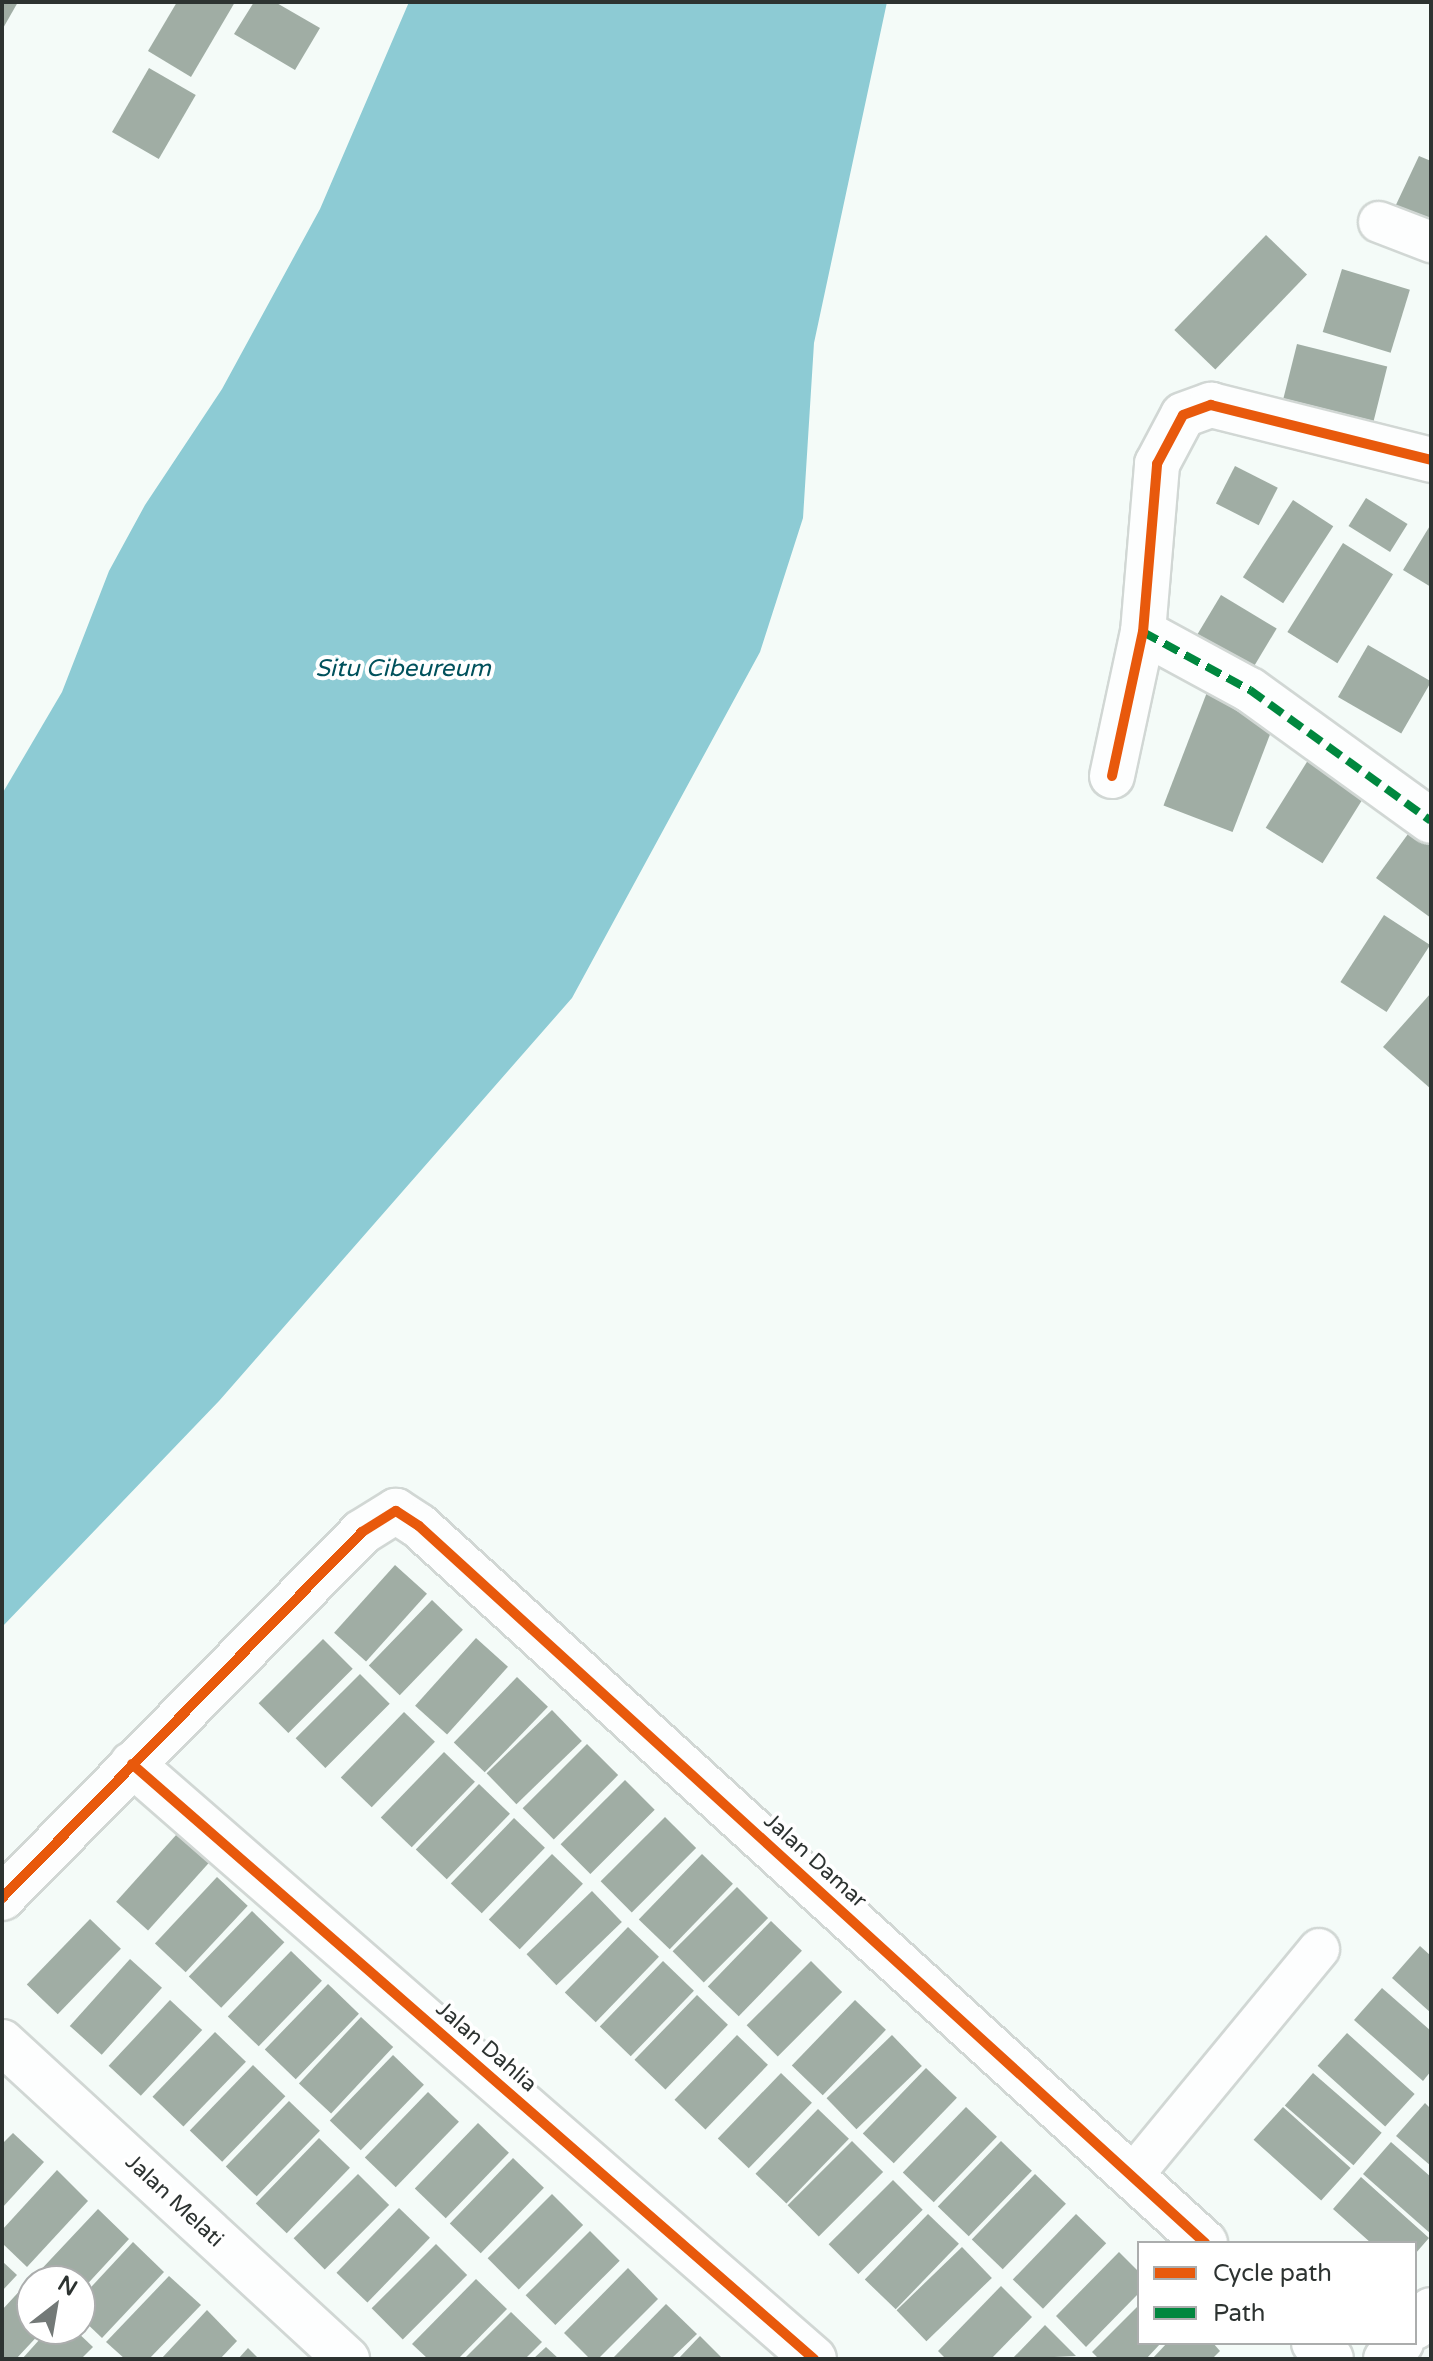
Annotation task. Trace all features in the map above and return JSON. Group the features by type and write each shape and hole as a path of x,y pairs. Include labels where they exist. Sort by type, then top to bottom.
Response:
{"street":[{"path":"1112,776 1143,632 1157,464 1183,415 1211,405 1431,460"},
{"path":"1143,632 1250,690 1431,821"},
{"name":"Jalan Damar","path":"132,1764 362,1532 396,1511 1203,2241"},
{"path":"2,1898 132,1764"},
{"name":"Jalan Dahlia","path":"132,1764 814,2359"},
{"name":"Jalan Melati","path":"2,2042 347,2359"},
{"path":"1417,2325 1431,2310"},
{"path":"1316,2345 1331,2359"}],"lane":[{"path":"1379,222 1431,242"},
{"path":"1132,2176 1319,1949"}],"water":[{"name":"Situ Cibeureum","path":"409,2 887,2 814,343 803,518 760,652 572,998 219,1401 2,1627 2,794 62,692 109,571 145,505 222,389 320,209"}],"building":[{"path":"2,2 18,2 2,30"},
{"path":"177,2 235,2 191,77 148,51"},
{"path":"254,2 275,2 320,28 295,70 234,34"},
{"path":"149,68 196,95 159,159 112,132"},
{"path":"1419,156 1431,161 1431,226 1394,209"},
{"path":"1266,235 1307,275 1215,370 1174,330"},
{"path":"1342,269 1410,290 1391,353 1323,332"},
{"path":"1297,344 1387,366 1371,432 1281,409"},
{"path":"1235,466 1278,488 1259,525 1216,503"},
{"path":"1366,498 1408,524 1390,552 1349,526"},
{"path":"1293,500 1333,526 1283,603 1243,577"},
{"path":"1431,524 1431,587 1403,570"},
{"path":"1343,543 1393,574 1337,663 1287,632"},
{"path":"1221,595 1277,628 1242,686 1186,652"},
{"path":"1368,645 1431,681 1401,733 1338,697"},
{"path":"1209,687 1278,714 1233,832 1163,806"},
{"path":"1315,749 1372,785 1323,863 1266,828"},
{"path":"1416,823 1431,834 1431,918 1376,878"},
{"path":"1384,915 1430,945 1387,1012 1340,982"},
{"path":"1431,993 1431,1089 1383,1047"},
{"path":"395,1565 427,1594 366,1661 334,1633"},
{"path":"432,1600 463,1630 400,1695 369,1665"},
{"path":"476,1638 508,1667 447,1734 415,1706"},
{"path":"323,1639 353,1669 288,1733 259,1703"},
{"path":"360,1674 390,1704 325,1768 296,1738"},
{"path":"517,1677 548,1707 485,1772 454,1742"},
{"path":"552,1710 582,1741 516,1804 487,1773"},
{"path":"404,1712 435,1742 372,1807 341,1777"},
{"path":"587,1744 618,1775 554,1839 523,1808"},
{"path":"444,1752 475,1782 412,1847 381,1817"},
{"path":"625,1780 655,1810 590,1874 561,1844"},
{"path":"479,1784 510,1814 447,1879 416,1849"},
{"path":"665,1817 696,1848 632,1912 601,1881"},
{"path":"514,1818 545,1848 482,1913 451,1883"},
{"path":"177,1834 209,1863 148,1930 116,1902"},
{"path":"552,1854 583,1884 520,1949 489,1919"},
{"path":"702,1854 733,1884 670,1949 639,1919"},
{"path":"217,1877 248,1906 186,1972 155,1944"},
{"path":"737,1887 768,1918 704,1982 673,1951"},
{"path":"592,1891 622,1922 556,1985 527,1954"},
{"path":"252,1911 284,1942 221,2008 189,1976"},
{"path":"90,1919 121,1949 58,2014 27,1984"},
{"path":"771,1921 802,1951 739,2016 708,1986"},
{"path":"628,1927 659,1957 596,2022 565,1992"},
{"path":"1420,1946 1431,1956 1431,2013 1392,1978"},
{"path":"291,1951 322,1981 259,2046 228,2016"},
{"path":"130,1959 162,1988 102,2055 70,2026"},
{"path":"663,1961 694,1991 631,2056 600,2026"},
{"path":"811,1961 842,1992 778,2056 747,2025"},
{"path":"328,1984 359,2014 296,2079 265,2049"},
{"path":"1382,1988 1431,2031 1431,2071 1423,2081 1354,2020"},
{"path":"697,1995 728,2025 665,2090 634,2060"},
{"path":"170,2000 202,2030 141,2096 109,2066"},
{"path":"855,2000 886,2030 823,2095 792,2065"},
{"path":"361,2017 393,2047 331,2114 299,2084"},
{"path":"215,2032 246,2062 183,2127 152,2097"},
{"path":"1347,2033 1415,2094 1385,2127 1318,2066"},
{"path":"737,2035 768,2065 705,2130 674,2100"},
{"path":"892,2035 922,2066 856,2129 827,2098"},
{"path":"393,2055 424,2085 361,2150 330,2120"},
{"path":"253,2065 285,2096 222,2162 190,2130"},
{"path":"926,2068 957,2098 894,2163 863,2133"},
{"path":"781,2073 812,2103 749,2168 718,2138"},
{"path":"1313,2073 1382,2133 1353,2165 1285,2105"},
{"path":"428,2092 459,2122 396,2187 365,2157"},
{"path":"289,2101 320,2131 257,2196 226,2166"},
{"path":"1425,2103 1431,2109 1431,2166 1396,2136"},
{"path":"966,2107 997,2137 934,2202 903,2172"},
{"path":"1283,2107 1351,2168 1321,2201 1254,2140"},
{"path":"818,2109 849,2139 786,2204 755,2174"},
{"path":"478,2123 509,2153 446,2218 415,2188"},
{"path":"13,2133 44,2162 2,2208 2,2144"},
{"path":"319,2138 350,2168 287,2233 256,2203"},
{"path":"852,2141 883,2172 819,2236 788,2205"},
{"path":"1001,2141 1032,2171 969,2236 938,2206"},
{"path":"1391,2142 1431,2177 1431,2234 1363,2174"},
{"path":"513,2158 544,2188 481,2253 450,2223"},
{"path":"57,2170 88,2201 29,2265 25,2265 2,2243 2,2230"},
{"path":"358,2174 389,2205 325,2269 294,2238"},
{"path":"1035,2174 1066,2204 1003,2269 972,2239"},
{"path":"1361,2177 1429,2238 1417,2252 1417,2241 1369,2241 1333,2209"},
{"path":"893,2180 923,2210 858,2274 829,2244"},
{"path":"552,2194 583,2225 519,2289 488,2258"},
{"path":"399,2208 430,2238 367,2303 336,2273"},
{"path":"98,2209 129,2239 96,2275 96,2265 45,2265"},
{"path":"928,2214 959,2244 896,2309 865,2279"},
{"path":"1076,2214 1106,2243 1043,2309 1013,2279"},
{"path":"590,2231 620,2261 555,2325 526,2295"},
{"path":"133,2242 164,2272 102,2338 96,2332 96,2282"},
{"path":"436,2244 467,2275 403,2339 372,2308"},
{"path":"962,2247 992,2278 926,2341 897,2310"},
{"path":"1119,2252 1137,2270 1137,2295 1086,2347 1056,2316"},
{"path":"2,2261 16,2276 2,2291"},
{"path":"628,2268 658,2299 598,2359 590,2359 564,2333"},
{"path":"169,2276 201,2305 149,2359 125,2359 106,2342"},
{"path":"476,2279 507,2309 458,2359 428,2359 412,2344"},
{"path":"1001,2286 1032,2317 991,2359 946,2359 938,2351"},
{"path":"16,2295 16,2345 29,2345 16,2359 2,2359 2,2310"},
{"path":"666,2304 697,2334 671,2359 612,2359"},
{"path":"1137,2307 1137,2345 1159,2345 1146,2359 1099,2359 1092,2352"},
{"path":"207,2310 237,2341 220,2359 161,2359"},
{"path":"511,2312 542,2342 525,2359 464,2359"},
{"path":"1045,2325 1076,2356 1012,2359"},
{"path":"700,2336 723,2359 678,2359"},
{"path":"35,2345 93,2347 81,2359 22,2359"},
{"path":"1165,2345 1215,2345 1220,2351 1212,2359 1152,2359"},
{"path":"546,2347 559,2359 533,2359"},
{"path":"248,2348 259,2359 238,2359"}],"marked path":[{"path":"1143,632 1250,690 1431,821"}],"cycle path":[{"path":"1112,776 1143,632 1157,464 1183,415 1211,405 1431,460"},
{"path":"2,1898 362,1532 396,1511 419,1526 1203,2241"},
{"path":"132,1764 814,2359"}]}
